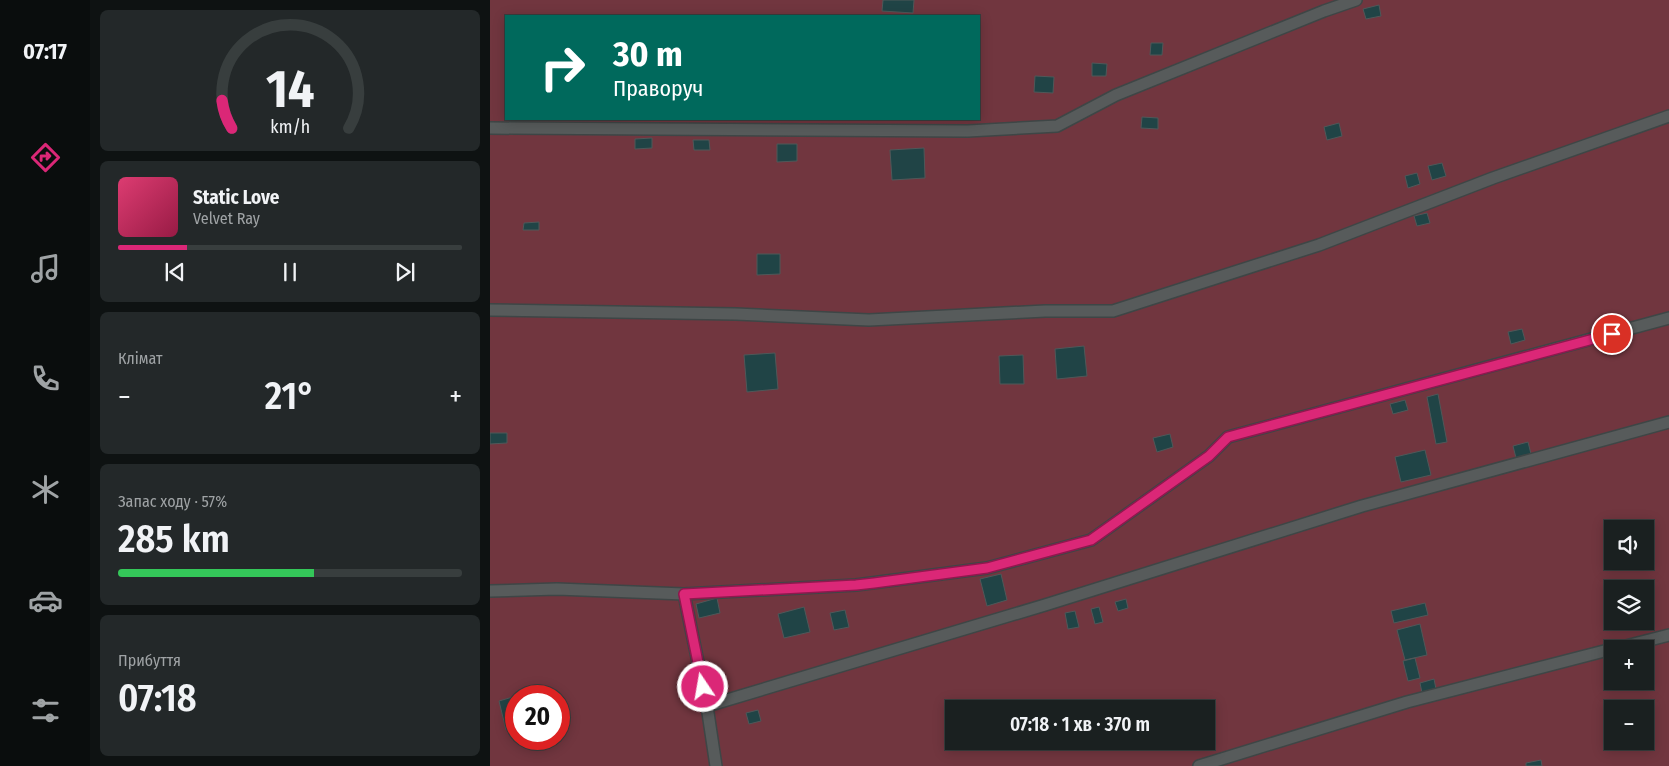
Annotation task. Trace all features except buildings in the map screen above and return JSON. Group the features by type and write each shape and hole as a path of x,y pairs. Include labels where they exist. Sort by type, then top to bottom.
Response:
{"lane":[{"path":"490,128 968,131 1057,126 1116,95 1324,10 1356,0"},
{"path":"490,310 736,314 869,320 1045,311 1113,311 1320,245 1493,178 1669,116"},
{"path":"490,591 556,589 684,594 856,585 987,568 1091,540 1209,456 1228,437 1669,318"},
{"path":"707,706 1362,506 1669,422"},
{"path":"684,594 707,706 716,766"},
{"path":"1649,640 1669,635"},
{"path":"1199,766 1407,702 1604,651"}],"shaded area":[{"path":"490,0 1669,0 1669,766 490,766"}],"route":[{"path":"703,687 684,594 874,583 987,568 1091,540 1209,456 1228,437 1612,334"}]}
